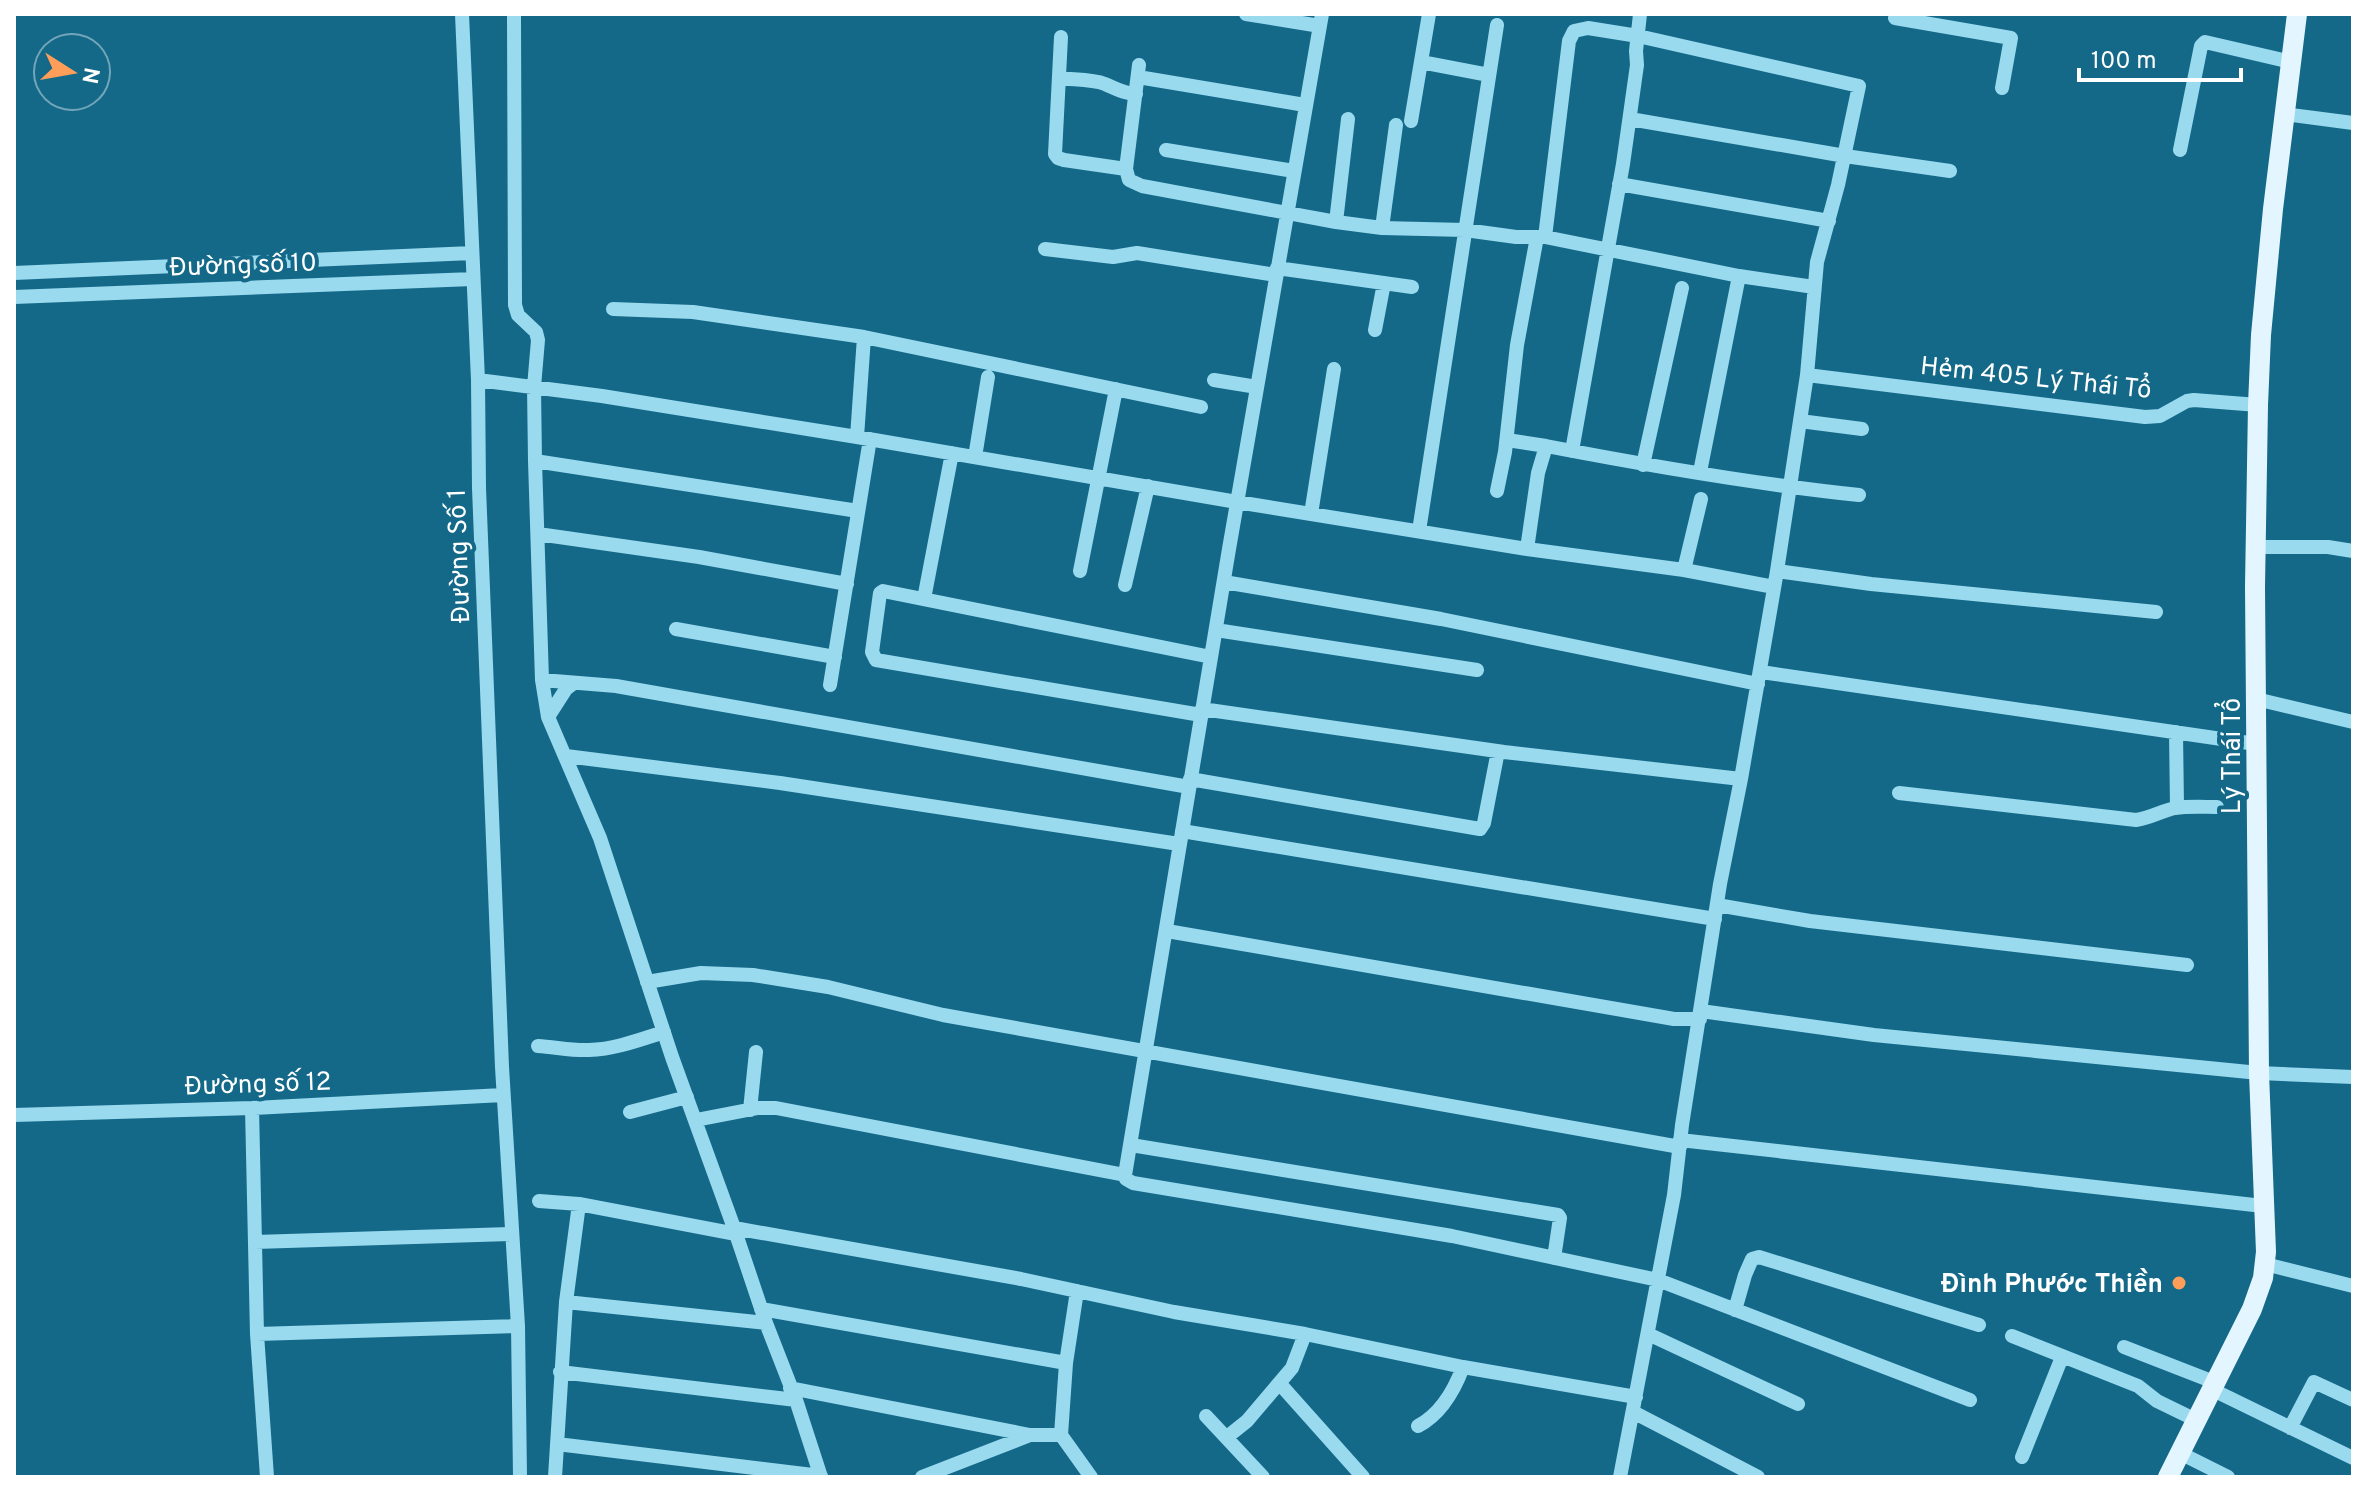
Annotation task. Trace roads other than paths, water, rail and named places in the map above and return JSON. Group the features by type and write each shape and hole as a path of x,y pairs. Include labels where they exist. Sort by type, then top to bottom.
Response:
{"main road":[{"name":"Lý Thái Tổ","path":"2168,1477 2252,1309 2265,1264 2259,1073 2256,744 2258,405 2264,307 2297,14"}],"street":[{"name":"Đường Số 1","path":"462,14 503,1095 518,1326 520,1477"},
{"path":"1246,14 1321,20 1180,838 1126,1179 1133,1183 1452,1236 1658,1280 1970,1400"},
{"path":"1382,228 1403,123 1421,62 1429,14"},
{"path":"1572,451 1630,119 1640,14"},
{"path":"1896,14 1895,18 2011,38 2002,88"},
{"path":"514,16 515,305 518,315 536,332 538,340 534,387 535,461 542,680 548,717 600,838 664,1032 821,1477 557,1444"},
{"path":"1419,531 1497,25"},
{"path":"1497,491 1507,440 1517,345 1541,237 1569,41 1574,31 1588,28 1638,36 1859,86 1845,156 1817,262 1807,375 1760,678 1716,912 1674,1195 1620,1477"},
{"path":"1061,37 1055,154 1058,158 1126,169"},
{"path":"2180,150 2201,46 2205,42 2291,62"},
{"path":"1421,62 1489,75"},
{"path":"1305,105 1139,71 1126,169 1129,180 1142,186 1336,222 1382,228 1465,230 1541,237 1739,276 1814,287"},
{"path":"1059,78 1097,83 1115,91 1136,94"},
{"path":"2284,114 2353,123"},
{"path":"1336,222 1348,119"},
{"path":"1630,119 1950,171"},
{"path":"1166,150 1294,171"},
{"path":"1619,184 1829,221"},
{"path":"1045,249 1113,257 1137,253 1412,287"},
{"name":"Đường số 10","path":"14,273 472,253"},
{"path":"1700,472 1739,276"},
{"name":"Đường số 10","path":"14,297 473,279"},
{"path":"1375,330 1384,283"},
{"path":"1643,465 1682,288"},
{"path":"613,309 693,312 864,337 1201,407"},
{"path":"830,685 858,511 863,438 864,337"},
{"path":"1311,514 1334,369"},
{"name":"Hẻm 405 Lý Thái Tổ","path":"1807,375 2145,417 2160,416 2194,400 2258,405"},
{"path":"975,457 988,377"},
{"path":"478,380 863,438 1237,502 1527,549 1684,570 1774,587"},
{"path":"1214,380 1257,387"},
{"path":"1080,571 1116,389"},
{"path":"1800,421 1862,429"},
{"path":"1507,440 1790,488 1859,495"},
{"path":"1527,549 1538,473 1546,446"},
{"path":"924,599 952,453"},
{"path":"535,461 858,511"},
{"path":"1125,585 1148,486"},
{"path":"1684,570 1701,499"},
{"path":"538,534 699,557 847,584"},
{"path":"2256,547 2328,547 2353,551"},
{"path":"1777,571 1871,584 2156,612"},
{"path":"1224,582 1760,678 2256,744"},
{"path":"1211,657 883,591 880,593 872,652 874,659 1202,712 1741,779"},
{"path":"676,629 835,657"},
{"path":"1216,630 1477,670"},
{"path":"542,680 632,689 1480,829 1484,823 1498,751"},
{"path":"548,717 566,689 574,683"},
{"path":"2256,699 2353,722"},
{"path":"2176,732 2177,807"},
{"path":"566,756 1716,912 2187,965"},
{"path":"1899,793 2136,820 2151,818 2177,807 2217,807"},
{"path":"1167,931 1674,1019 1700,1015 2259,1073 2353,1077"},
{"path":"647,982 701,973 753,975 828,987 943,1015 1680,1144 2263,1206"},
{"path":"538,1046 600,1049 664,1032"},
{"path":"750,1110 756,1052"},
{"name":"Đường số 12","path":"14,1115 252,1108 503,1095"},
{"path":"630,1112 687,1097"},
{"path":"252,1108 257,1334 267,1477"},
{"path":"696,1120 776,1108 1125,1175"},
{"path":"1131,1145 1558,1215 1554,1258"},
{"path":"539,1201 579,1204 1021,1279 1174,1312 1636,1397"},
{"path":"555,1477 566,1302 579,1204"},
{"path":"255,1242 511,1234"},
{"path":"1735,1310 1752,1259 1759,1257 1979,1325"},
{"path":"2265,1264 2353,1286"},
{"path":"1077,1291 1066,1363 1061,1435 1091,1477"},
{"path":"566,1302 764,1316 1066,1363"},
{"path":"257,1334 518,1326"},
{"path":"1227,1437 1247,1421 1280,1384 1292,1368 1305,1334"},
{"path":"1648,1334 1798,1404"},
{"path":"2012,1336 2138,1386 2157,1401 2196,1420"},
{"path":"2124,1347 2213,1386 2353,1458"},
{"path":"2022,1457 2062,1357"},
{"path":"1418,1426 1430,1420 1450,1396 1463,1367"},
{"path":"560,1372 793,1394 1030,1435 1061,1435"},
{"path":"2290,1428 2314,1382 2353,1400"},
{"path":"1280,1384 1363,1477"},
{"path":"1633,1412 1758,1477"},
{"path":"1206,1416 1263,1477"},
{"path":"922,1477 1030,1435"},
{"path":"2180,1453 2228,1477"}],"place":[{"name":"Đình Phước Thiền","path":"2179,1283"}]}
